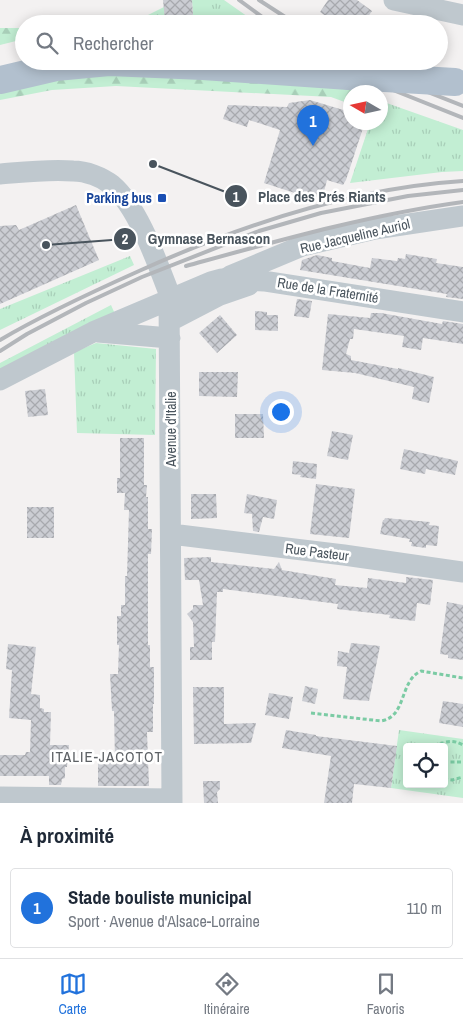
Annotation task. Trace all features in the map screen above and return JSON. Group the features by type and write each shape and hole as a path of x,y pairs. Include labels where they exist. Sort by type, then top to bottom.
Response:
{"main road":[{"path":"0,65 15,61"},
{"path":"0,80 43,70"},
{"path":"349,70 460,80"},
{"path":"427,70 460,80"}],"street":[{"path":"394,0 434,4 463,15"},
{"name":"Avenue d'Italie","path":"0,174 74,170 89,174 111,185 121,195 134,215 155,257 169,293 172,801"},
{"name":"Rue Jacqueline Auriol","path":"0,380 93,332 170,320 211,282 302,246 375,229 463,216"},
{"name":"Rue Jacqueline Auriol","path":"222,279 264,281"},
{"name":"Rue de la Fraternité","path":"170,320 235,289 264,281 463,312"},
{"name":"Rue Jacqueline Auriol","path":"93,332 170,320"},
{"name":"Rue Pasteur","path":"171,534 463,572"},
{"path":"0,797 172,801"}],"path":[{"path":"311,713 381,721 388,720 395,715 415,674 421,671 463,678"},
{"path":"441,743 445,741 456,742 463,746"},
{"path":"448,762 463,762"},
{"path":"448,780 463,776"}],"green space":[{"path":"192,0 224,0 245,15 193,15"},
{"path":"164,7 165,15 148,15"},
{"path":"0,28 15,28 15,41 0,45"},
{"path":"108,70 368,85 343,85 343,101 331,97 116,86 52,90 0,100 0,88"},
{"path":"388,103 463,130 463,171 350,183 368,130 388,130"},
{"path":"130,256 134,265 0,330 0,309"},
{"path":"111,305 115,314 0,374 0,363"},
{"path":"96,343 156,349 155,435 77,433 74,352"},
{"path":"399,730 463,739 463,798 391,788"}],"building":[{"path":"163,0 192,0 193,15 164,15"},
{"path":"328,0 357,0 372,11 369,15 324,15 320,12"},
{"path":"310,100 343,110 343,130 362,130 343,185 327,180 323,195 311,198 307,191 298,194 264,183 280,130 249,120 247,127 223,119 228,105 287,107 289,103"},
{"path":"76,205 99,260 0,304 0,226 16,225 19,230"},
{"path":"406,254 437,259 436,263 463,267 463,299 446,297 447,294 300,270 302,260 317,255 332,258 332,261 370,268 372,258 397,261 398,258 405,259"},
{"path":"297,299 312,301 309,318 294,316"},
{"path":"255,311 267,312 267,315 278,315 278,331 255,330"},
{"path":"371,313 381,313 442,324 443,321 463,324 463,344 423,338 421,350 402,347 404,336 354,329 353,339 350,339 346,354 351,356 351,360 398,368 434,377 429,403 412,399 414,387 355,373 322,370 328,314 370,318"},
{"path":"220,315 237,335 217,353 199,333"},
{"path":"199,372 238,372 237,397 199,396"},
{"path":"45,389 48,415 28,417 25,391"},
{"path":"235,414 263,414 264,438 235,438"},
{"path":"332,431 353,435 348,460 327,456"},
{"path":"120,438 144,438 144,485 147,485 148,529 152,529 151,554 148,554 148,645 150,645 150,667 154,667 154,704 153,732 147,732 149,786 98,786 98,762 115,762 114,711 112,711 110,674 118,674 117,616 121,616 121,605 125,605 125,576 127,576 129,510 124,510 125,493 117,493 117,478 120,478"},
{"path":"404,449 458,461 455,475 426,469 425,474 400,469"},
{"path":"293,461 317,464 316,479 292,474"},
{"path":"316,484 355,489 349,538 310,534"},
{"path":"191,494 216,494 217,518 191,519"},
{"path":"247,494 277,500 274,519 263,517 259,532 253,531 252,514 244,513"},
{"path":"27,507 54,507 54,538 27,538"},
{"path":"385,518 430,522 429,525 439,526 437,546 426,545 426,548 411,546 412,542 409,542 410,539 380,534"},
{"path":"211,557 211,562 274,569 279,562 282,570 336,579 335,585 367,588 368,578 406,583 406,577 433,580 430,605 417,603 415,621 389,618 390,615 337,609 338,604 223,589 223,592 217,592 215,642 212,642 212,660 190,660 190,647 194,647 193,622 187,614 193,609 193,605 203,605 199,580 185,580 184,558"},
{"path":"447,602 463,605 463,660 448,658 448,655 440,654"},
{"path":"351,643 380,646 369,701 343,699 347,667 337,666 338,651 349,653"},
{"path":"8,644 36,647 31,694 40,695 40,708 44,709 44,712 51,712 50,745 69,745 65,778 62,779 61,785 49,785 49,776 0,776 0,755 25,755 26,752 30,752 31,720 9,718 12,670 6,669"},
{"path":"305,686 318,689 315,704 302,701"},
{"path":"193,687 224,687 224,724 256,723 251,743 194,744"},
{"path":"269,693 293,697 289,719 265,715"},
{"path":"443,701 463,704 463,727 439,723"},
{"path":"286,730 316,736 397,746 391,788 354,784 352,803 324,803 331,756 282,748"},
{"path":"203,781 220,781 220,789 217,792 218,803 204,803"}],"railway":[{"path":"239,0 260,15"},
{"path":"259,0 282,15"},
{"path":"351,70 378,84 463,118"},
{"path":"378,70 463,106"},
{"path":"0,340 51,312 121,279 178,254 257,224 338,200 421,185 463,181"},
{"path":"0,351 27,334 86,303 142,277 259,231 321,213 408,196 463,190"},
{"path":"186,266 358,221 463,202"}],"place":[{"name":"Stade bouliste municipal","path":"313,146"},
{"name":"Place des Prés Riants","path":"153,164"},
{"name":"Parking bus","path":"162,198"},
{"name":"Gymnase Bernascon","path":"46,245"}],"district":[{"name":"ITALIE-JACOTOT","path":"107,757"}]}
